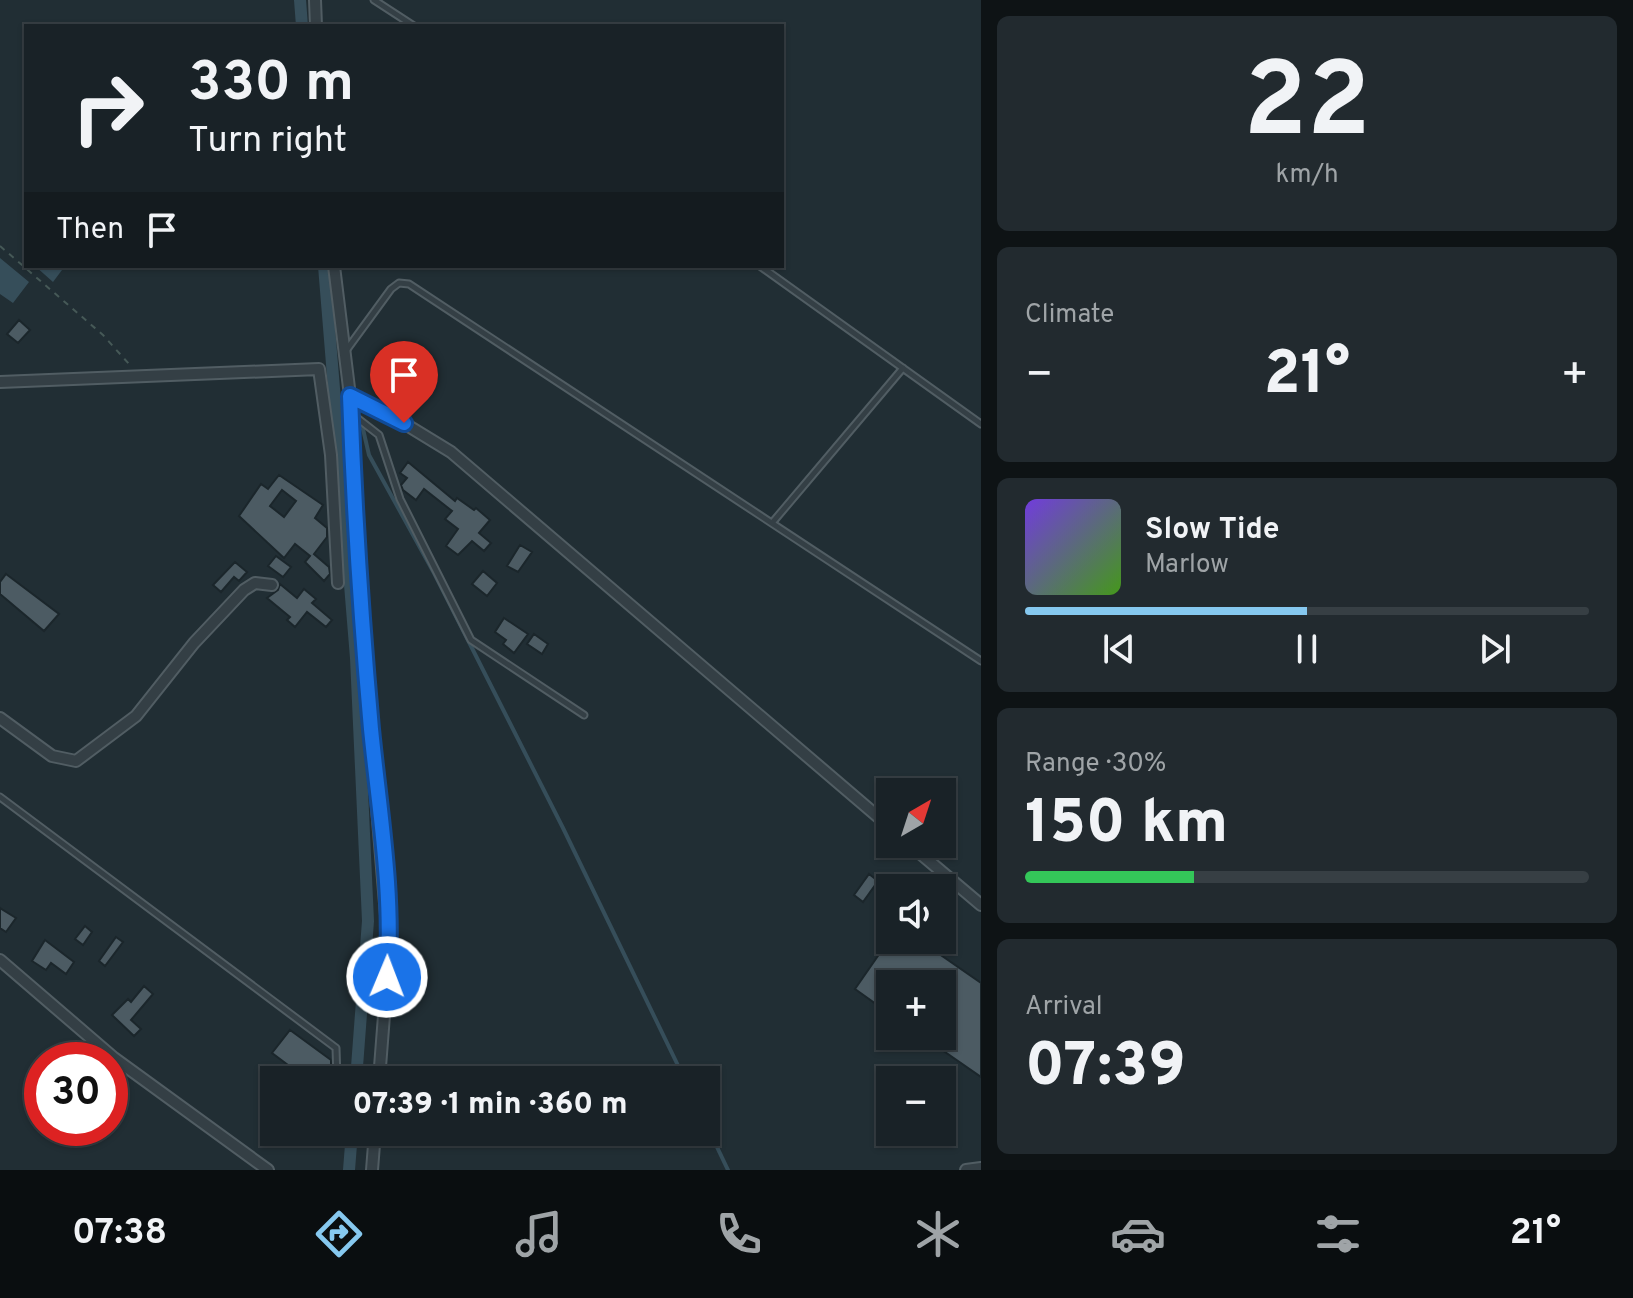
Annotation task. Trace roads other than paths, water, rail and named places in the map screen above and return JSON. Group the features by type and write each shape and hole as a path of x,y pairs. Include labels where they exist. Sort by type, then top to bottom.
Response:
{"street":[{"path":"315,0 316,24"},
{"path":"334,268 350,396 360,608 389,951 380,1066"},
{"path":"0,382 319,369 331,455 338,583"},
{"path":"350,396 379,408 451,452 876,815"},
{"path":"331,455 352,454"},
{"path":"0,718 52,756 68,762 85,757 136,716 194,643 244,590 255,583 272,585"},
{"path":"926,858 981,905"},
{"path":"0,960 114,1058 268,1170"},
{"path":"372,1170 374,1146"},
{"path":"966,1170 981,1168"}],"lane":[{"path":"374,0 411,24"},
{"path":"763,268 981,424"},
{"path":"344,354 391,289 399,283 409,284 981,661"},
{"path":"772,523 903,368"},
{"path":"351,414 379,435 400,499 471,640 584,715"},
{"path":"0,797 336,1048 337,1066"}],"water":[{"path":"0,258 29,282 13,303 0,294"},
{"path":"37,268 64,268 53,282"}],"waterway":[{"path":"300,0 302,24"},
{"path":"324,268 356,658 368,921 357,1066"},
{"path":"358,427 363,429 369,455 434,573 563,828 678,1066"},
{"path":"349,1170 351,1146"},
{"path":"717,1146 728,1170"}]}
